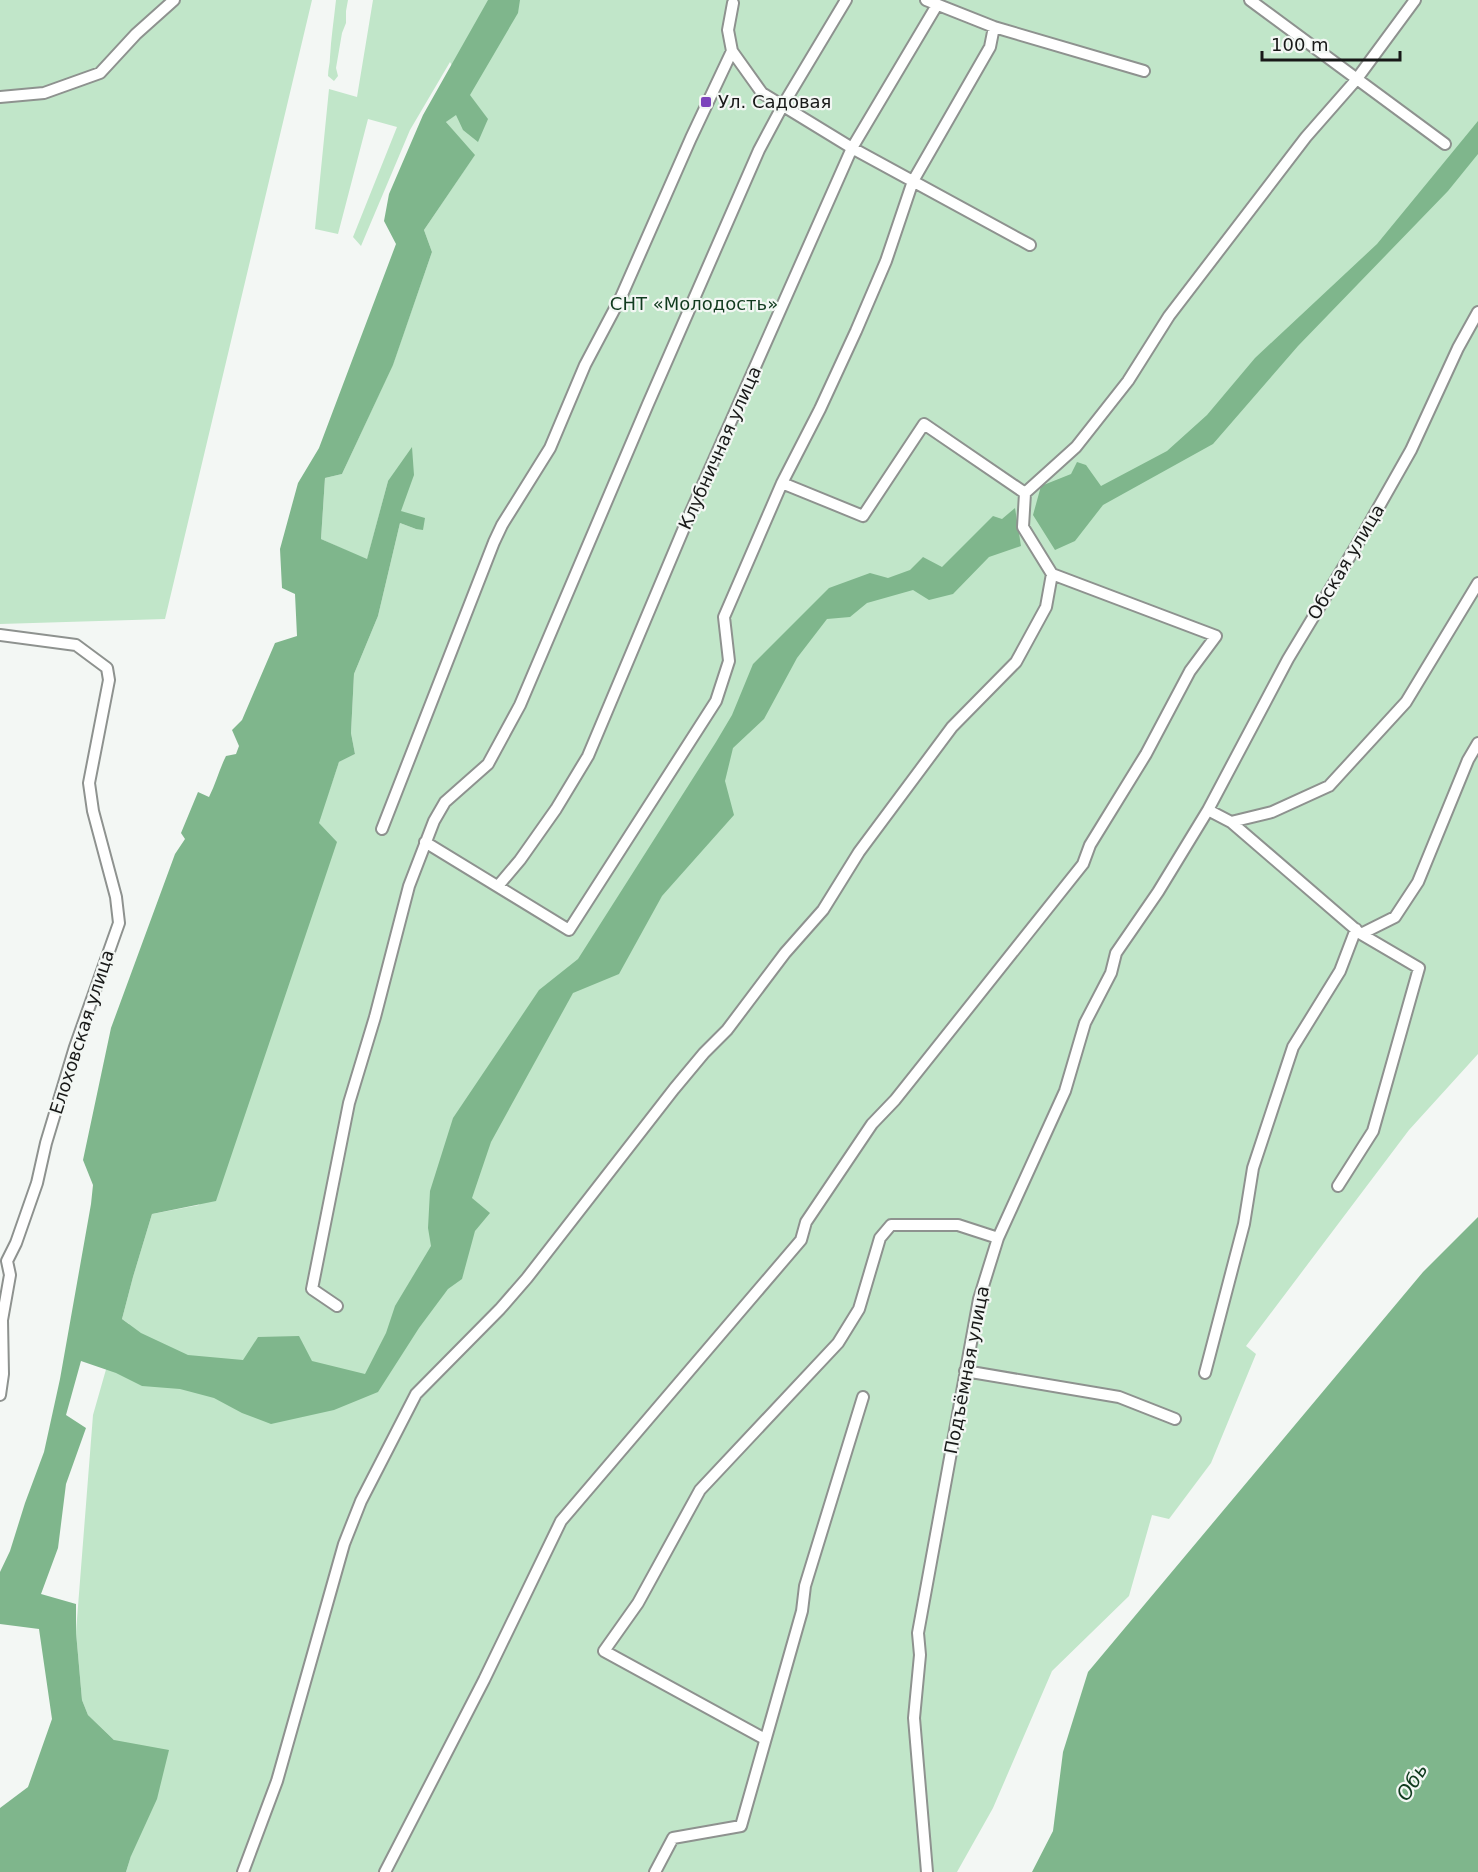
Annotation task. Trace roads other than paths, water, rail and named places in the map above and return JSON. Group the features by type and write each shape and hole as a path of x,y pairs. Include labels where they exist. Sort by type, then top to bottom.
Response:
{"street":[{"path":"0,97 44,93 100,73 136,34 174,0"},
{"path":"337,1306 312,1288 349,1103 375,1017 409,886 425,842 445,802 488,764 520,705 759,150 783,105 846,0"},
{"path":"926,0 994,27 1144,71"},
{"path":"1250,0 1445,144"},
{"path":"385,1872 484,1680 561,1521 801,1240 806,1222 872,1124 895,1100 1083,864 1090,845 1146,754 1190,671 1216,636 1052,574 1023,527 1025,493 1076,447 1128,381 1169,316 1306,137 1356,80 1415,0"},
{"path":"734,1 728,30 732,51 762,93 852,148 1029,245"},
{"name":"Клубничная улица","path":"498,886 520,860 556,809 588,756 689,516 852,148 937,5"},
{"path":"425,842 569,930 716,701 729,661 724,617 782,483 820,409 860,321 886,261 913,181 990,47 994,27"},
{"path":"382,829 494,542 550,448 585,365 621,297 732,51"},
{"name":"Обская улица","path":"1208,810 1288,659 1411,450 1458,348 1478,312"},
{"path":"782,483 863,516 924,424 1025,493"},
{"path":"243,1872 277,1781 344,1544 361,1501 416,1394 500,1309 535,1268 674,1089 727,1030 784,953 824,910 859,852 952,727 1016,662 1046,607 1052,574"},
{"path":"1231,822 1272,812 1329,786 1406,702 1478,583"},
{"name":"Елоховская улица","path":"0,635 76,645 107,668 109,680 89,783 93,811 116,897 118,922 75,1047 46,1143 37,1183 16,1243 4,1260 10,1275 2,1320 3,1374 0,1395"},
{"path":"1205,1373 1244,1224 1253,1168 1293,1047 1340,971 1358,932 1395,917 1418,882 1468,760 1478,743"},
{"path":"1208,810 1231,822 1358,932 1419,968 1373,1131 1338,1186"},
{"name":"Подъёмная улица","path":"927,1872 914,1718 920,1655 918,1633 979,1299 998,1238 1065,1091 1085,1023 1111,973 1116,953 1158,892 1208,810"},
{"path":"765,1739 604,1651 638,1603 700,1490 838,1343 859,1309 880,1238 891,1225 958,1225 998,1238"},
{"path":"965,1371 1119,1396 1175,1419"},
{"path":"655,1872 673,1838 741,1826 802,1611 806,1586 863,1397"}],"water":[{"path":"488,0 520,0 518,13 470,95 488,119 478,142 463,130 456,115 446,122 475,155 424,230 432,252 393,365 342,474 325,478 321,539 367,559 388,481 412,447 414,475 401,511 425,518 423,530 400,523 378,616 354,674 351,733 355,754 339,762 319,823 337,842 216,1201 152,1214 122,1319 141,1333 188,1355 243,1360 258,1337 299,1336 312,1361 365,1374 386,1333 395,1306 431,1246 428,1228 430,1191 453,1118 539,990 578,959 716,742 732,715 753,664 829,588 870,573 888,578 910,570 923,557 942,567 993,516 1002,519 1015,508 1021,546 989,557 953,594 929,600 913,590 867,603 850,617 827,619 797,658 764,719 733,748 725,781 734,815 662,896 619,974 573,993 491,1142 472,1198 490,1213 475,1231 462,1279 448,1289 419,1328 378,1392 334,1410 271,1424 242,1413 214,1398 180,1389 142,1386 116,1373 81,1361 66,1415 86,1428 66,1484 58,1548 41,1594 76,1604 82,1700 88,1715 114,1740 169,1750 157,1799 126,1872 0,1872 0,1808 28,1787 52,1719 39,1629 0,1624 0,1572 10,1551 44,1452 60,1379 93,1185 83,1160 111,1028 175,854 185,839 181,833 198,792 209,797 226,756 236,754 239,746 232,730 242,720 275,643 297,636 295,594 282,588 280,549 298,483 319,448 396,244 384,221 389,194 423,115"},
{"path":"1478,121 1478,154 1448,191 1298,346 1213,444 1103,505 1075,541 1055,550 1033,515 1041,486 1071,474 1077,462 1086,465 1101,486 1167,451 1207,415 1255,358 1377,244"},
{"name":"Обь","path":"1478,1217 1478,1872 1032,1872 1053,1831 1063,1752 1088,1672 1423,1272"}],"place":[{"name":"Ул. Садовая","path":"706,102"}],"park label":[{"name":"СНТ «Молодость»","path":"694,304"}]}
